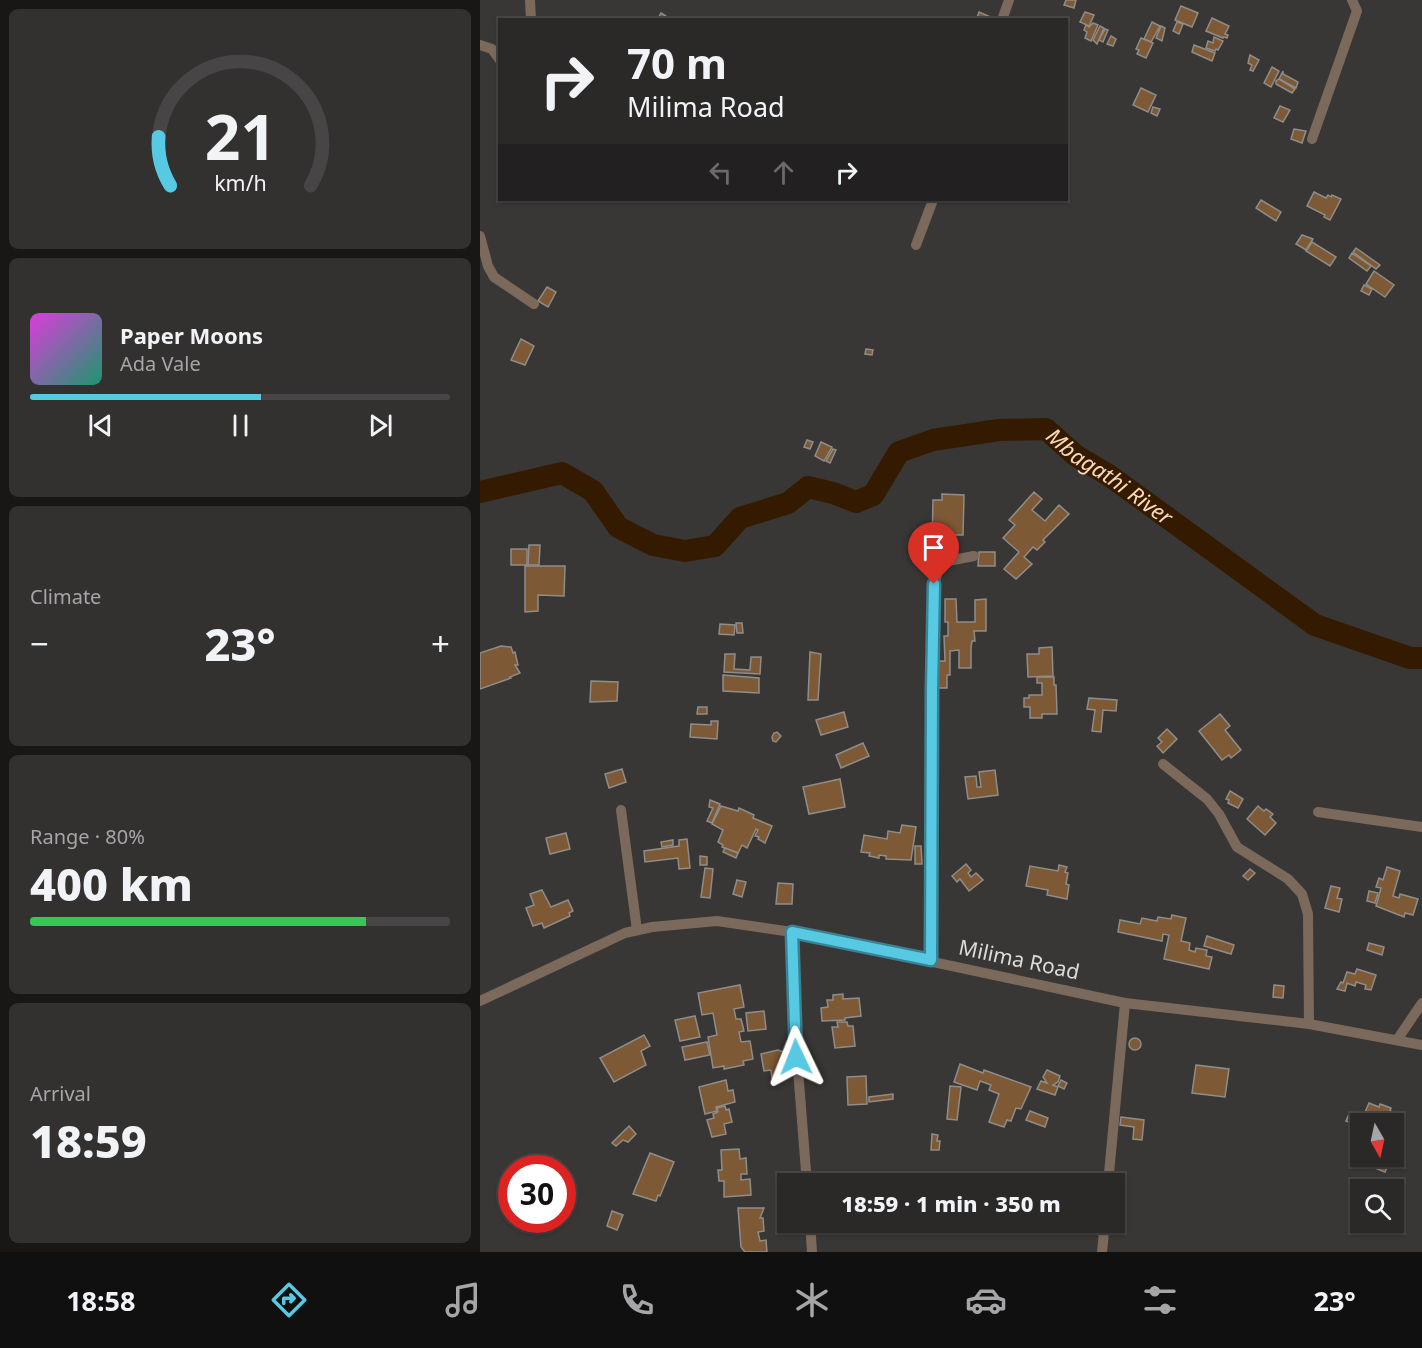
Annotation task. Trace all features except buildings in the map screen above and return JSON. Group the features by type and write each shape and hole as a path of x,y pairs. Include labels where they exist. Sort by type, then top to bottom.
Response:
{"street":[{"path":"530,0 531,18"},
{"path":"1003,18 1009,0"},
{"path":"1312,139 1357,11 1352,0"},
{"path":"480,45 492,49 498,57"},
{"path":"916,245 933,201"},
{"path":"480,236 488,266 494,277 534,304"},
{"path":"931,960 934,584 940,565 948,561 974,556"},
{"path":"1163,764 1207,799 1219,814 1237,847 1288,879 1302,894 1308,914 1308,1024"},
{"path":"621,810 637,930"},
{"path":"1318,812 1422,827"},
{"name":"Milima Road","path":"480,1001 625,933 688,922 717,921 792,932 1125,1003 1308,1024 1422,1045"},
{"path":"792,932 796,1057 806,1173"},
{"path":"1109,1173 1125,1003"},
{"path":"1397,1040 1422,1003"},
{"path":"811,1233 812,1252"},
{"path":"1102,1252 1104,1233"}],"waterway":[{"name":"Mbagathi River","path":"480,492 562,473 593,491 618,527 653,545 685,551 715,546 740,518 788,503 808,487 856,502 873,495 899,452 933,440 999,430 1046,429 1075,455 1110,476 1315,625 1410,658 1422,658"}],"route":[{"path":"796,1057 792,932 931,960 934,584"}]}
